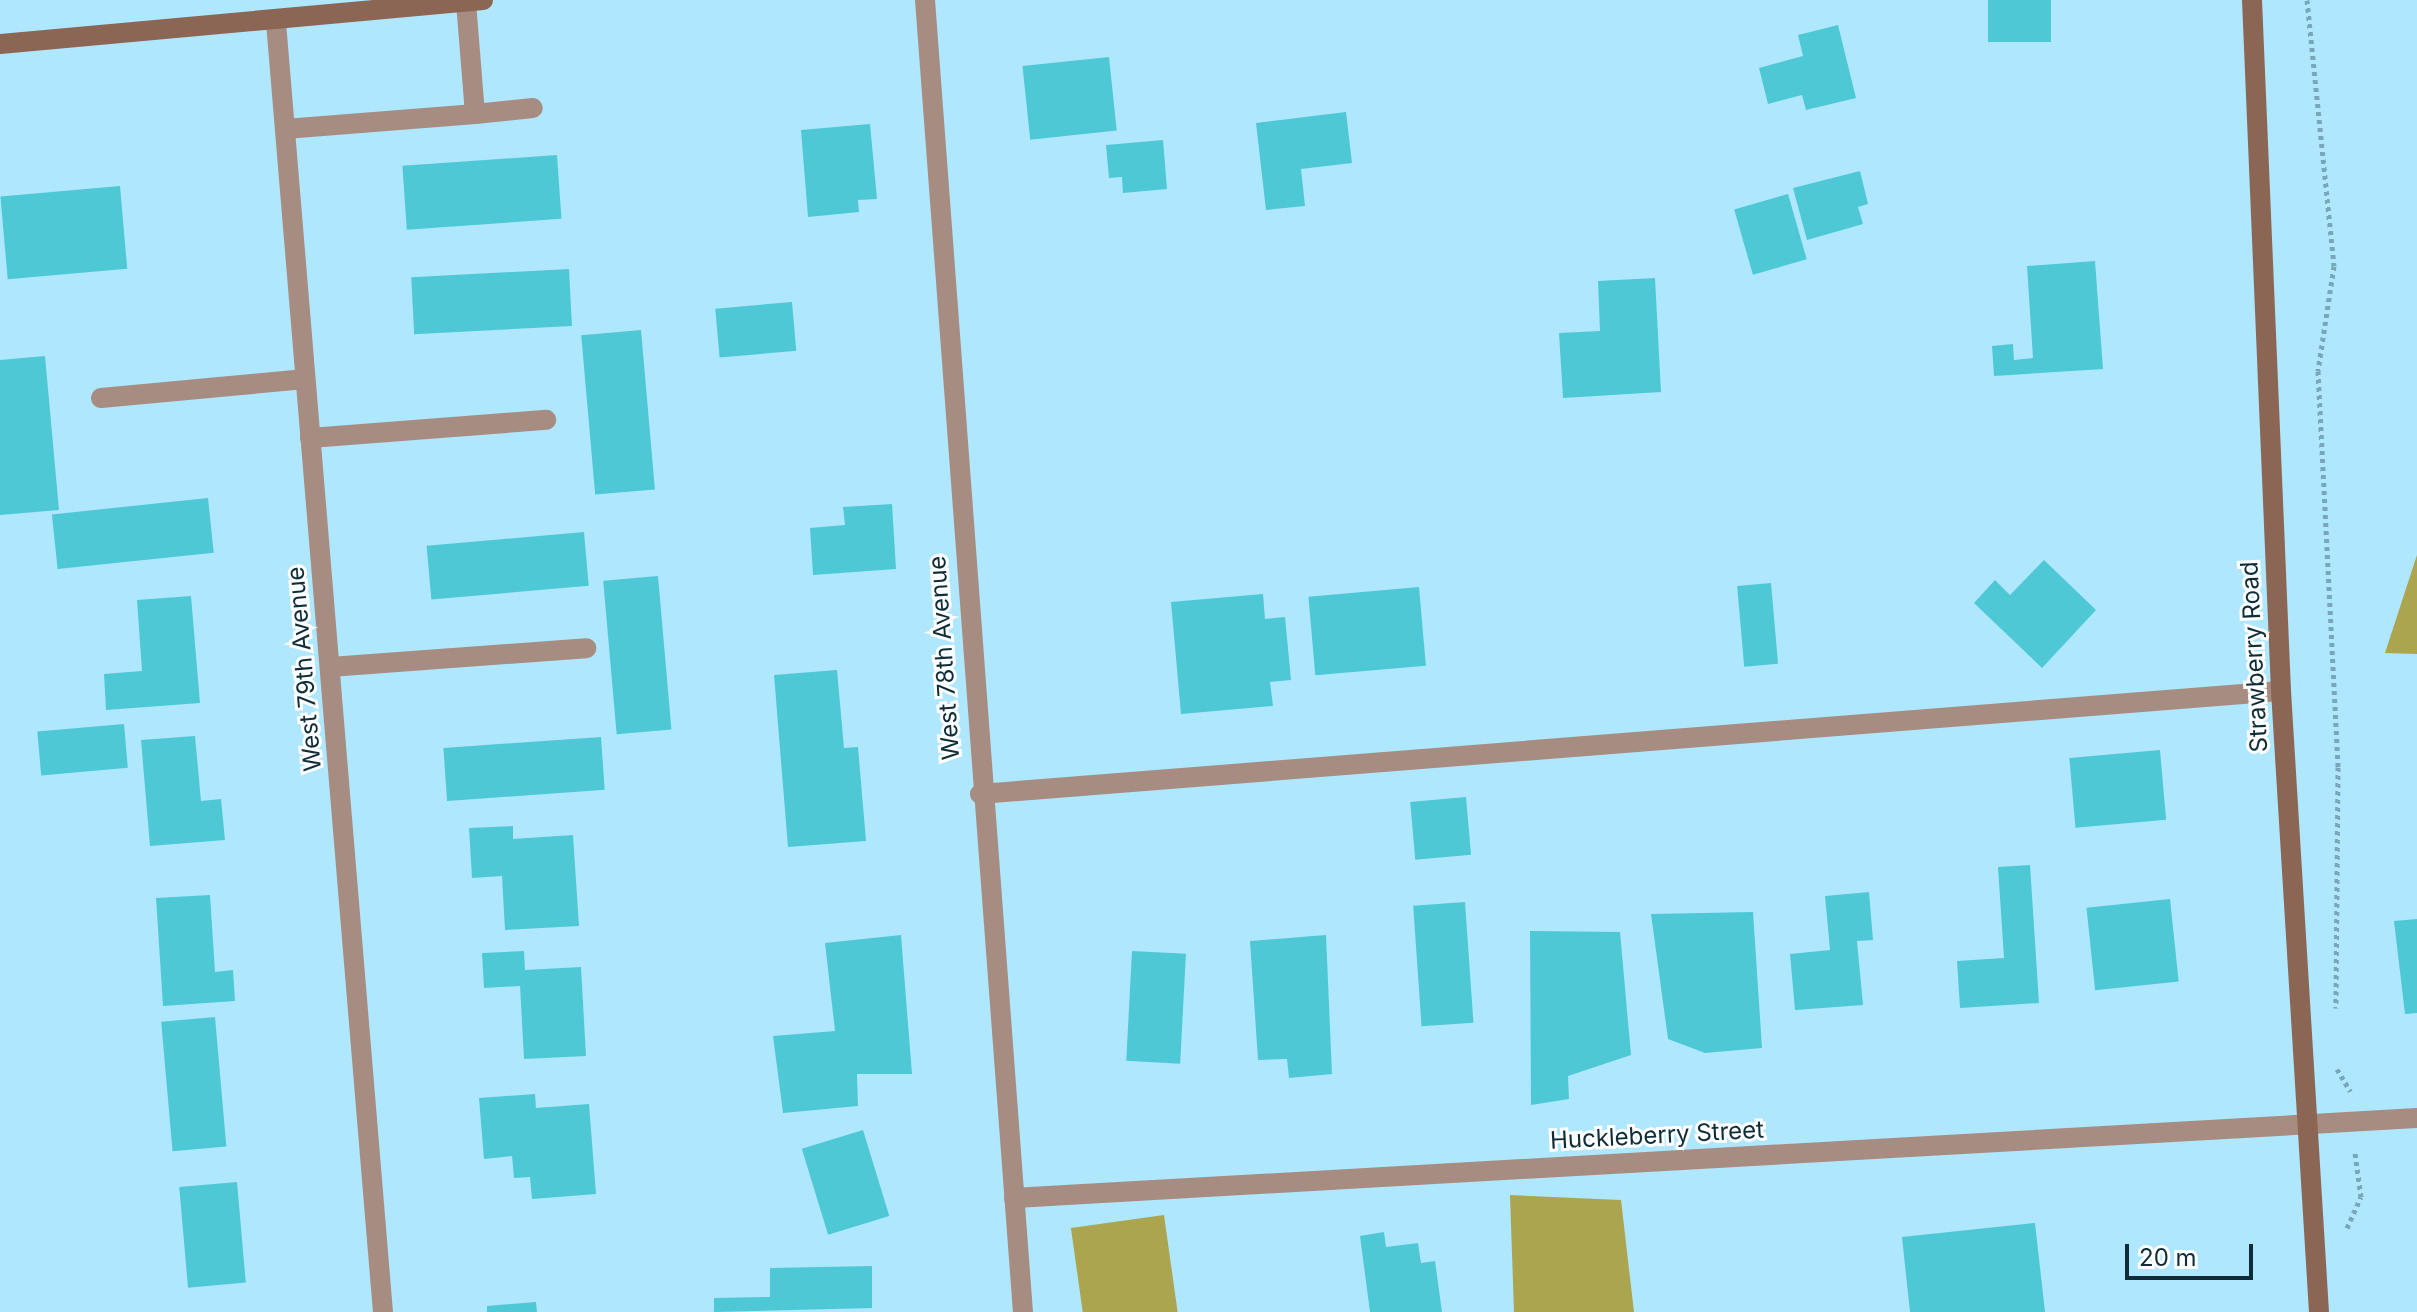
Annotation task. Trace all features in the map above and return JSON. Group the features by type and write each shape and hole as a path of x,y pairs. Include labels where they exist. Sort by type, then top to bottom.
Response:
{"street":[{"name":"West 78th Avenue","path":"925,0 980,794 1023,1312"},
{"name":"Strawberry Road","path":"2252,0 2281,691 2304,1124 2319,1312"},
{"path":"0,44 276,22 474,1 475,114"},
{"name":"West 79th Avenue","path":"276,22 383,1312"},
{"path":"285,129 533,108"},
{"path":"101,398 305,379"},
{"path":"310,438 546,420"},
{"path":"330,667 586,648"},
{"path":"980,794 2281,691"},
{"name":"Huckleberry Street","path":"1014,1198 2417,1118"}],"path":[{"path":"2307,0 2334,266 2318,371 2338,767 2335,1018"},
{"path":"2335,1065 2350,1087 2351,1122 2361,1197 2347,1245"}],"shaded area":[{"path":"2417,555 2417,654 2385,653"},
{"path":"1510,1195 1621,1200 1634,1312 1514,1312"},
{"path":"1164,1215 1178,1312 1083,1312 1071,1228"}],"building":[{"path":"1988,0 2051,0 2051,42 1988,42"},
{"path":"1838,25 1856,98 1806,110 1802,95 1768,104 1759,68 1803,56 1798,35"},
{"path":"1109,57 1117,131 1030,140 1022,66"},
{"path":"1346,112 1352,163 1301,169 1305,206 1266,210 1256,123"},
{"path":"870,124 877,199 858,200 859,212 808,217 801,130"},
{"path":"1163,140 1167,189 1123,193 1122,177 1109,178 1106,145"},
{"path":"557,155 561,219 407,230 402,166"},
{"path":"1860,171 1868,204 1858,207 1863,224 1807,240 1793,188"},
{"path":"120,186 127,269 8,279 0,196"},
{"path":"1788,194 1807,259 1753,275 1734,209"},
{"path":"2095,261 2103,369 1994,376 1992,346 2013,344 2014,360 2033,358 2027,266"},
{"path":"569,269 572,326 414,334 411,277"},
{"path":"1655,278 1661,392 1563,398 1559,333 1600,331 1598,281"},
{"path":"792,302 796,351 720,358 715,309"},
{"path":"641,330 655,489 595,495 581,335"},
{"path":"45,356 59,510 0,515 0,360"},
{"path":"208,498 214,553 58,569 52,514"},
{"path":"892,504 896,569 813,575 810,528 845,525 843,507"},
{"path":"584,532 589,586 431,600 427,546"},
{"path":"2044,560 2096,610 2042,668 1974,603 1995,580 2010,595"},
{"path":"658,576 671,729 617,734 603,581"},
{"path":"1771,583 1778,664 1744,667 1737,586"},
{"path":"1419,587 1426,666 1315,675 1308,597"},
{"path":"1263,594 1265,619 1285,617 1291,680 1270,682 1273,706 1181,714 1171,602"},
{"path":"191,596 200,703 106,710 104,674 142,671 137,600"},
{"path":"837,670 844,748 858,747 866,841 788,847 774,675"},
{"path":"124,724 128,768 41,775 37,732"},
{"path":"195,736 201,801 221,799 225,840 150,846 141,740"},
{"path":"601,737 605,790 447,801 443,748"},
{"path":"2160,750 2166,820 2075,828 2069,758"},
{"path":"1466,797 1471,855 1415,860 1410,802"},
{"path":"513,826 513,839 573,835 579,926 505,930 502,876 472,878 469,828"},
{"path":"2030,865 2039,1003 1960,1008 1957,961 2004,958 1998,867"},
{"path":"1869,892 1873,940 1857,941 1863,1005 1795,1010 1790,954 1830,950 1825,896"},
{"path":"210,895 215,972 233,970 235,1001 163,1006 156,898"},
{"path":"2170,899 2179,982 2095,990 2086,908"},
{"path":"1465,902 1473,1023 1422,1026 1413,906"},
{"path":"1753,912 1762,1048 1705,1053 1668,1039 1651,914"},
{"path":"2417,919 2417,1013 2405,1014 2394,921"},
{"path":"1530,931 1620,932 1631,1055 1568,1076 1569,1099 1531,1105"},
{"path":"901,935 912,1074 857,1074 858,1106 783,1113 773,1036 835,1031 825,943"},
{"path":"1326,935 1332,1074 1289,1078 1287,1059 1258,1060 1250,941"},
{"path":"524,951 525,970 581,967 586,1056 524,1059 520,986 484,988 482,953"},
{"path":"1132,951 1186,954 1180,1064 1126,1061"},
{"path":"215,1017 226,1147 173,1151 161,1022"},
{"path":"535,1094 536,1108 589,1104 596,1194 532,1199 530,1177 514,1178 512,1156 484,1159 479,1098"},
{"path":"863,1130 889,1216 828,1235 802,1149"},
{"path":"237,1182 246,1283 188,1288 179,1187"},
{"path":"2035,1223 2045,1312 1910,1312 1902,1237"},
{"path":"1384,1232 1386,1247 1418,1243 1421,1263 1435,1261 1442,1312 1370,1312 1360,1236"},
{"path":"872,1266 872,1308 714,1312 714,1298 770,1297 770,1268"},
{"path":"536,1302 537,1312 487,1312 487,1306"}]}
